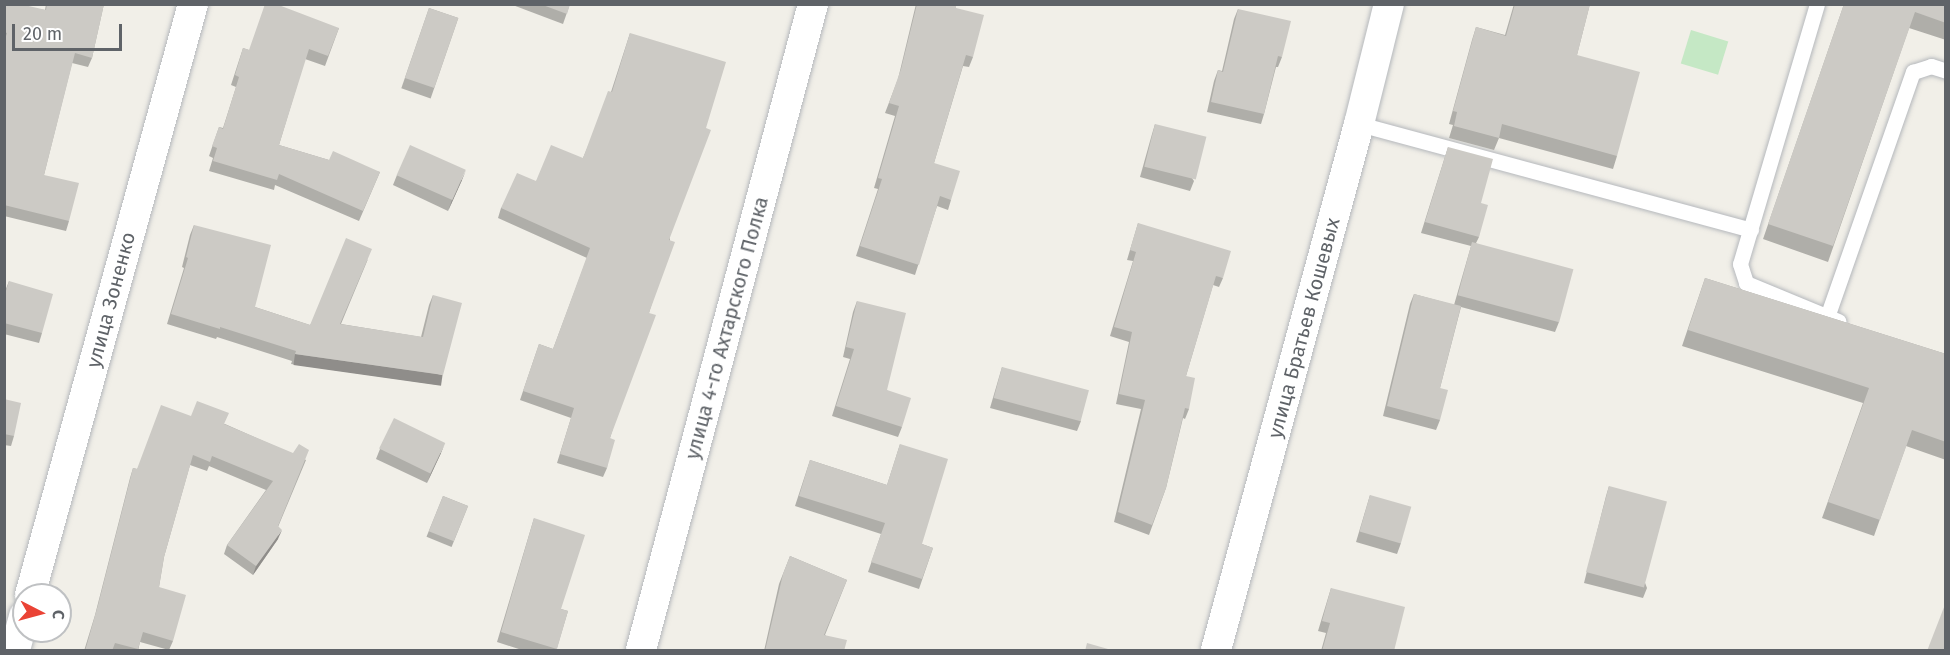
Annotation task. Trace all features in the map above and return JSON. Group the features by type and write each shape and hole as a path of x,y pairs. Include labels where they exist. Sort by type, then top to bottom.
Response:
{"street":[{"name":"улица Зоненко","path":"33,583 193,4"},
{"name":"улица 4-го Ахтарского Полка","path":"641,651 813,4"},
{"name":"улица Братьев Кошевых","path":"1216,651 1359,124 1389,4"}],"lane":[{"path":"1817,4 1740,264 1746,283 1849,325"},
{"path":"1827,317 1913,72 1931,66 1946,71"},
{"path":"1359,124 1751,230"}],"green space":[{"path":"1691,30 1728,41 1718,75 1681,63"}],"building":[{"path":"4,4 20,4 46,10 47,4 104,4 92,58 75,53 44,175 79,183 69,221 4,205 4,42 7,33 4,32"},
{"path":"265,4 276,4 339,28 328,56 309,49 279,145 329,160 333,151 380,172 363,211 279,174 277,180 213,161 217,148 212,146 219,127 223,129 239,77 235,75 243,48 249,50"},
{"path":"540,4 570,4 567,14"},
{"path":"917,4 956,4 956,8 984,15 973,57 966,55 934,163 960,171 951,200 940,196 919,265 860,246 882,179 878,178 899,106 889,103 901,69"},
{"path":"1515,4 1590,4 1577,55 1640,72 1617,156 1502,124 1499,138 1454,126 1457,112 1453,111 1476,27 1506,36"},
{"path":"1844,4 1946,4 1946,23 1915,12 1833,246 1768,224"},
{"path":"429,8 458,18 434,88 405,78"},
{"path":"1238,9 1291,21 1282,57 1278,56 1264,114 1211,102 1218,70 1223,72"},
{"path":"630,33 726,62 706,128 711,130 669,240 675,242 649,313 656,315 610,438 615,440 607,468 560,454 574,408 523,391 539,344 553,349 590,248 501,208 517,173 536,181 551,145 583,158 608,91 612,92"},
{"path":"1155,124 1206,137 1196,180 1144,167"},
{"path":"410,145 466,170 452,200 397,175"},
{"path":"1448,147 1493,159 1481,203 1488,205 1479,237 1425,222"},
{"path":"1138,223 1231,251 1223,278 1216,276 1186,376 1195,378 1189,409 1185,408 1166,488 1152,525 1118,512 1145,400 1119,394 1132,332 1114,327 1136,252 1130,250"},
{"path":"194,225 271,245 255,307 310,325 346,238 372,249 340,324 423,337 433,295 462,303 443,375 295,354 296,351 171,314 188,258 186,257"},
{"path":"1472,242 1573,269 1559,322 1458,295"},
{"path":"1705,278 1946,354 1946,442 1912,430 1880,520 1828,502 1869,388 1688,330"},
{"path":"9,281 53,294 42,333 4,323 4,297"},
{"path":"1414,294 1461,306 1440,388 1448,390 1440,420 1387,406"},
{"path":"857,301 906,313 887,390 911,398 902,427 836,406 854,349 846,347"},
{"path":"1002,367 1089,390 1081,421 994,398"},
{"path":"4,399 21,403 14,436 4,434"},
{"path":"197,401 229,413 224,424 293,453 299,444 309,450 278,526 282,530 256,566 227,545 273,481 212,456 210,462 193,455 164,557 159,587 186,595 173,641 143,632 138,649 115,643 112,651 85,651 133,468 137,469 161,405 191,416"},
{"path":"394,418 445,443 430,474 379,449"},
{"path":"900,444 948,459 922,544 933,548 922,579 871,562 885,523 799,496 810,460 887,485"},
{"path":"1609,486 1667,502 1644,587 1586,572"},
{"path":"1370,495 1411,507 1401,543 1360,532"},
{"path":"443,496 468,506 454,541 429,531"},
{"path":"534,518 585,535 561,609 568,611 557,649 501,632"},
{"path":"790,556 847,580 824,635 847,640 844,651 765,651 783,574"},
{"path":"1331,588 1405,607 1394,651 1322,651 1330,623 1322,621"},
{"path":"1946,602 1946,651 1927,651"},
{"path":"1087,643 1115,651 1085,651"}]}
